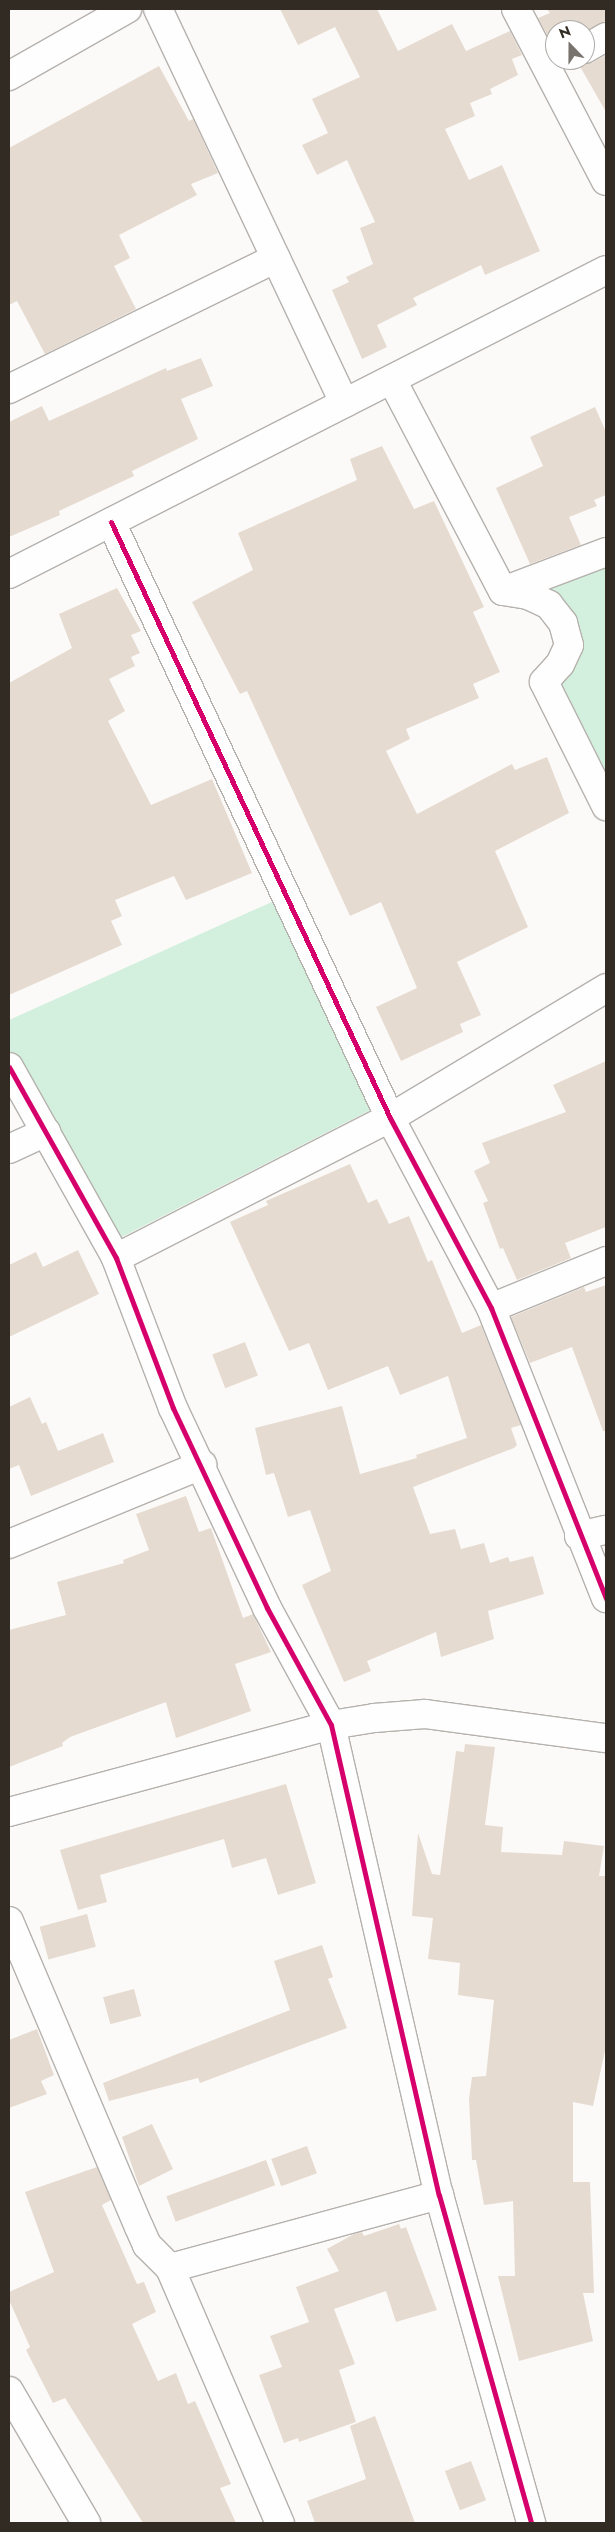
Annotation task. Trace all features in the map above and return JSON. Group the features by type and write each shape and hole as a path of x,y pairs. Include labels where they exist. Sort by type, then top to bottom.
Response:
{"street":[{"path":"9,76 128,9"},
{"path":"158,9 344,403"},
{"path":"516,9 545,50"},
{"path":"595,43 606,37"},
{"path":"558,70 606,180"},
{"path":"9,389 276,258"},
{"path":"9,574 606,270"},
{"path":"392,380 503,591"},
{"path":"111,522 390,1118 491,1308 606,1598"},
{"path":"503,591 606,552"},
{"path":"503,591 528,595 549,605 563,623 569,645 560,664 544,682 606,806"},
{"path":"116,1258 390,1118 606,988"},
{"path":"9,1067 116,1258 173,1408 202,1465 267,1608 330,1725 439,2195 531,2523"},
{"path":"9,1149 46,1132"},
{"path":"491,1308 606,1261"},
{"path":"9,1544 202,1465"},
{"path":"580,1536 606,1530"},
{"path":"9,1812 330,1725 425,1714 606,1738"},
{"path":"9,1921 147,2245 170,2268 280,2523"},
{"path":"170,2268 439,2195"},
{"path":"9,2391 86,2523"}],"green space":[{"path":"606,552 606,806 544,682 569,645 528,595"},
{"path":"285,896 384,1103 108,1244 9,1067 9,1020"}],"building":[{"path":"280,9 377,9 398,51 452,24 466,51 510,31 522,55 512,59 518,75 490,89 492,94 470,103 475,116 445,129 469,180 502,165 540,251 485,275 481,265 413,298 417,305 377,325 387,347 362,359 332,290 349,282 346,277 373,264 360,228 375,222 347,160 317,175 302,145 328,133 312,99 360,77 335,27 298,45"},
{"path":"547,9 606,9 606,21 595,26 595,20 545,20 545,31 538,18 550,13"},
{"path":"606,55 606,112 582,70 595,70 595,61"},
{"path":"159,66 189,121 193,119 218,173 191,184 197,195 119,235 130,258 114,266 136,309 45,354 17,301 9,305 9,148"},
{"path":"201,358 213,386 181,399 198,439 132,471 134,476 59,511 60,515 9,537 9,422 42,406 49,421 166,368 167,371"},
{"path":"595,407 606,432 606,495 594,500 597,506 569,517 581,545 530,564 496,488 543,466 530,437"},
{"path":"382,446 414,509 434,501 484,607 473,612 500,672 473,684 479,698 406,729 410,739 386,751 417,814 512,764 515,770 547,757 569,813 495,851 528,927 457,962 481,1015 460,1024 463,1032 401,1061 376,1007 417,988 381,902 350,916 247,691 240,694 192,602 253,570 238,533 357,480 350,459"},
{"path":"117,588 141,631 131,635 140,653 131,657 135,666 109,679 125,711 108,721 151,805 212,779 252,873 186,900 174,876 115,900 122,916 111,921 122,945 9,995 9,683 72,648 59,614"},
{"path":"606,1061 606,1227 565,1243 571,1258 517,1280 503,1248 500,1249 483,1203 488,1201 474,1171 490,1163 482,1143 566,1112 553,1085"},
{"path":"350,1164 368,1203 377,1199 389,1224 409,1216 428,1262 432,1260 462,1333 481,1325 521,1425 511,1428 517,1445 514,1448 413,1487 430,1534 455,1529 461,1549 484,1543 490,1563 508,1557 510,1562 533,1556 544,1594 488,1611 494,1639 441,1657 436,1632 367,1661 371,1671 344,1682 302,1585 331,1571 310,1510 288,1517 274,1473 266,1475 255,1428 342,1406 360,1474 417,1458 416,1455 467,1438 448,1376 400,1395 388,1366 328,1390 309,1343 289,1351 230,1222 268,1205 266,1201"},
{"path":"78,1250 99,1294 9,1337 9,1265 36,1252 43,1267"},
{"path":"606,1285 606,1431 603,1431 572,1347 530,1363 511,1317 584,1287 586,1292"},
{"path":"245,1342 258,1376 225,1388 212,1355"},
{"path":"30,1397 42,1424 46,1422 58,1451 103,1433 114,1462 31,1496 19,1465 9,1469 9,1407"},
{"path":"186,1496 199,1532 211,1528 243,1618 253,1614 271,1652 235,1664 251,1711 176,1738 166,1702 70,1737 62,1743 63,1746 9,1767 9,1630 66,1615 57,1582 124,1563 123,1560 149,1550 136,1514"},
{"path":"465,1744 495,1747 485,1825 503,1827 501,1852 562,1855 564,1841 604,1846 599,1876 606,1876 606,2046 593,2106 573,2102 573,2182 590,2182 594,2293 583,2293 593,2341 519,2361 498,2276 515,2276 513,2201 484,2205 476,2160 472,2160 469,2099 472,2077 486,2076 494,2000 458,1995 460,1963 428,1959 433,1918 412,1916 418,1833 432,1874 440,1875 456,1751 464,1752"},
{"path":"286,1784 316,1883 278,1895 266,1858 232,1868 224,1839 100,1875 107,1902 78,1910 60,1850"},
{"path":"87,1914 96,1947 48,1960 40,1927"},
{"path":"322,1945 333,1977 328,1979 347,2028 200,2083 198,2078 109,2101 103,2083 290,2010 274,1961"},
{"path":"134,1989 141,2016 110,2024 103,1997"},
{"path":"37,2029 54,2075 41,2081 47,2094 9,2108 9,2040"},
{"path":"152,2124 173,2169 139,2186 122,2137"},
{"path":"307,2146 317,2173 281,2186 271,2159"},
{"path":"266,2160 275,2185 176,2222 166,2196"},
{"path":"97,2167 111,2200 102,2205 137,2284 144,2282 156,2312 132,2324 158,2381 176,2373 188,2404 195,2401 231,2484 220,2488 236,2523 143,2523 65,2398 53,2403 26,2350 30,2347 9,2300 9,2292 54,2272 25,2192"},
{"path":"399,2224 401,2229 406,2227 437,2310 396,2322 386,2291 334,2309 355,2364 339,2370 356,2422 299,2442 298,2438 284,2443 259,2375 282,2367 270,2336 309,2322 296,2287 339,2271 327,2249 354,2234 362,2232 364,2236"},
{"path":"375,2416 415,2523 315,2523 307,2501 366,2479 350,2426"},
{"path":"471,2461 486,2500 460,2510 445,2471"}],"cycle path":[{"path":"111,522 390,1118 491,1308 606,1598"},
{"path":"9,1067 116,1258 173,1408 267,1608 331,1725 439,2195 531,2523"}]}
